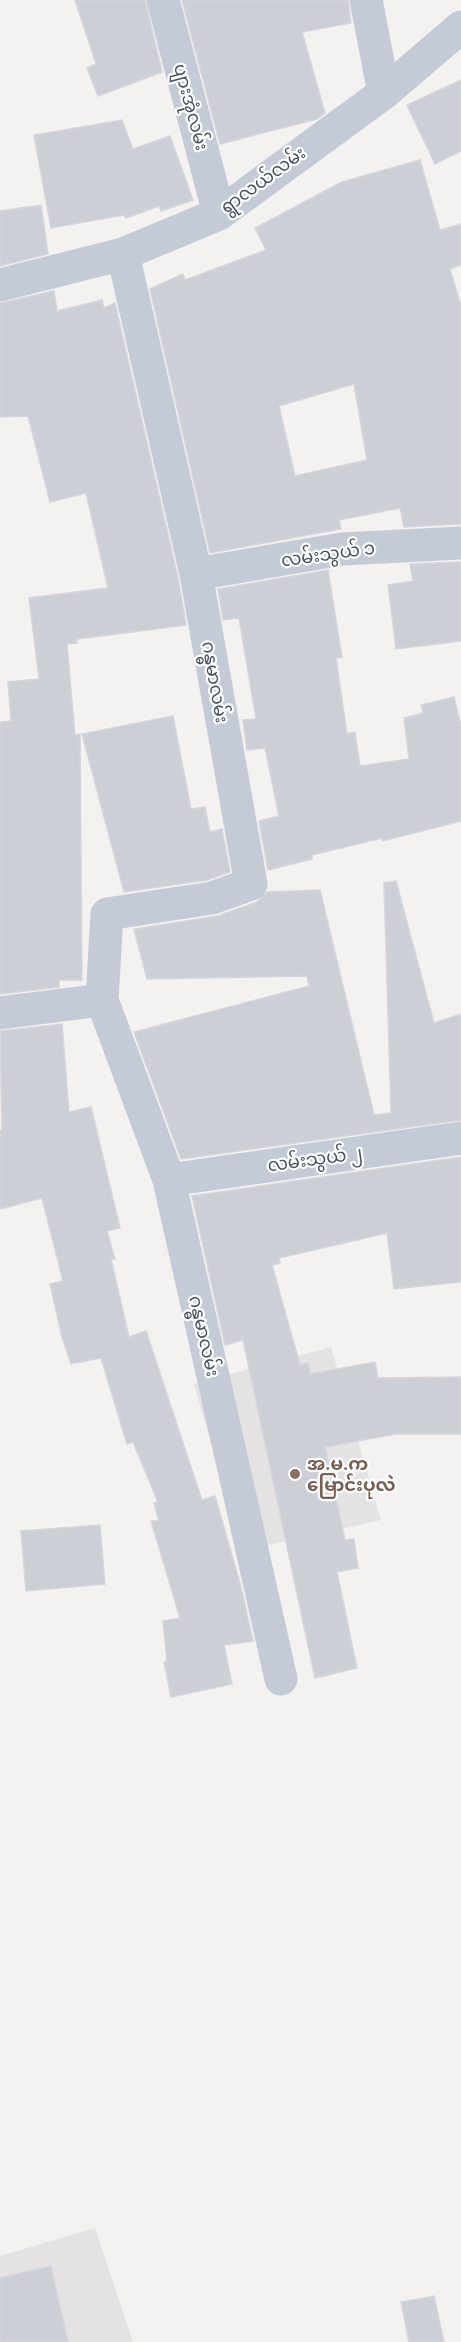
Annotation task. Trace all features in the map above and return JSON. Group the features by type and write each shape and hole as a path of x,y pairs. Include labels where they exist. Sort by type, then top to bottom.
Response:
{"street":[{"name":"ပျားအုံလမ်း","path":"163,0 219,213"},
{"path":"366,0 384,93"},
{"name":"ရွာလယ်လမ်း","path":"0,285 123,254 219,213 384,93 461,27"},
{"name":"ဂန္ဓမာလမ်း","path":"123,254 196,574 251,884 212,898 107,914 102,1000 169,1180 281,1679"},
{"name":"လမ်းသွယ် ၁","path":"196,574 342,549 461,543"},
{"path":"0,1014 102,1000"},
{"name":"လမ်းသွယ် ၂","path":"169,1180 461,1138"}],"shaded area":[{"path":"331,1347 381,1520 242,1551 194,1384"},
{"path":"95,2228 133,2342 0,2342 0,2256"}],"building":[{"path":"75,0 145,0 162,72 98,96 87,68 96,64"},
{"path":"182,0 348,0 351,23 302,32 325,113 317,119 220,144"},
{"path":"461,80 461,151 435,164 407,105"},
{"path":"122,120 133,149 170,136 193,200 161,211 159,206 126,218 124,215 51,228 34,135"},
{"path":"420,160 440,230 461,224 461,265 450,269 461,306 461,524 404,527 400,508 339,520 341,529 210,553 150,289 183,274 185,280 266,250 255,228 342,182","holes":["354,384 367,460 295,476 279,406"]},
{"path":"41,205 48,254 0,266 0,211"},
{"path":"54,291 57,311 102,300 104,308 115,303 178,578 186,625 77,639 77,643 67,644 75,735 80,734 82,980 59,980 59,987 0,994 0,722 11,721 8,682 39,679 29,598 108,588 86,493 50,502 28,416 0,417 0,303"},
{"path":"461,562 461,641 396,649 388,585 413,581 410,564"},
{"path":"328,570 342,657 336,658 347,734 355,732 360,766 409,759 404,718 423,713 421,705 454,697 461,726 461,821 382,841 382,838 312,855 312,859 268,870 259,821 279,816 265,748 247,750 243,720 256,719 239,618 223,620 218,589"},
{"path":"173,716 191,809 205,807 210,832 222,829 230,872 207,880 124,892 82,734"},
{"path":"396,881 434,1023 461,1014 461,1120 181,1159 134,1032 309,986 307,976 147,979 134,929 218,916 257,902 267,892 320,890 374,1115 391,1113 384,883"},
{"path":"62,1024 69,1112 91,1107 120,1228 107,1231 115,1259 111,1259 129,1337 146,1331 202,1500 215,1496 241,1587 253,1641 224,1645 232,1684 171,1697 164,1662 167,1661 163,1621 180,1618 151,1521 159,1521 154,1503 158,1502 133,1442 127,1444 101,1358 71,1364 62,1337 50,1284 63,1281 42,1198 0,1209 0,1130 2,1130 0,1031"},
{"path":"461,1157 461,1282 394,1289 387,1233 279,1258 280,1263 272,1265 300,1365 308,1363 310,1374 375,1362 378,1378 461,1377 461,1434 396,1434 325,1447 345,1540 354,1539 358,1568 337,1572 357,1668 315,1678 243,1340 225,1345 192,1196"},
{"path":"100,1525 105,1584 26,1591 21,1531"},
{"path":"51,2266 68,2342 0,2342 0,2278"},
{"path":"434,2296 444,2342 409,2342 401,2302"}],"place":[{"name":"အ.မ.က မြောင်းပုလဲ","path":"295,1474"}]}
